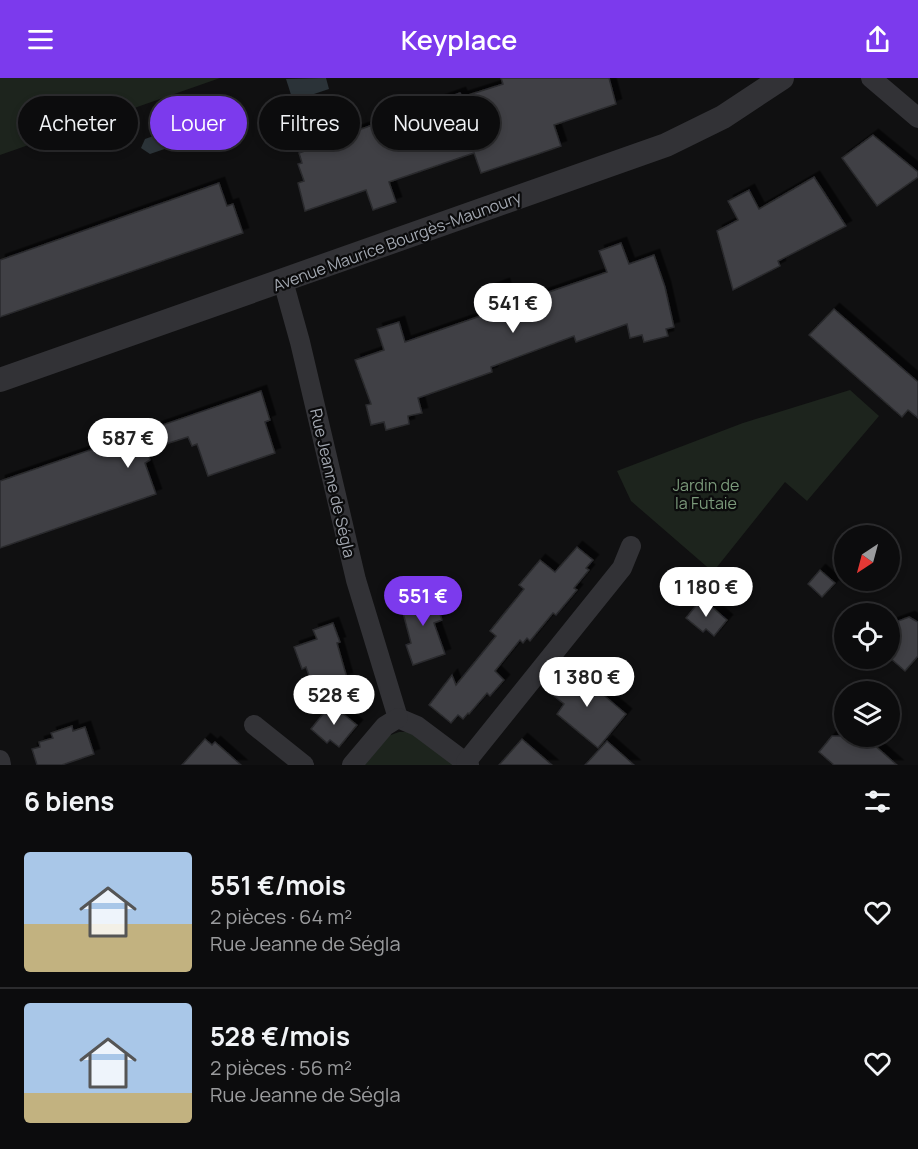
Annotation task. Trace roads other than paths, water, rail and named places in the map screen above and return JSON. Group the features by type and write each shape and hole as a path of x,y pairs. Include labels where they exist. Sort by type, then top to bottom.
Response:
{"street":[{"name":"Avenue Maurice Bourgès-Maunoury","path":"0,380 666,145 723,117 782,78"},
{"path":"871,78 918,118"},
{"name":"Rue Jeanne de Ségla","path":"283,282 300,342 356,580 398,718"},
{"path":"352,765 385,726 398,718 417,726 468,763 622,568 631,546"},
{"path":"254,725 304,765"},
{"path":"0,760 1,765"}],"park label":[{"name":"Jardin de la Futaie","path":"706,494"}]}
